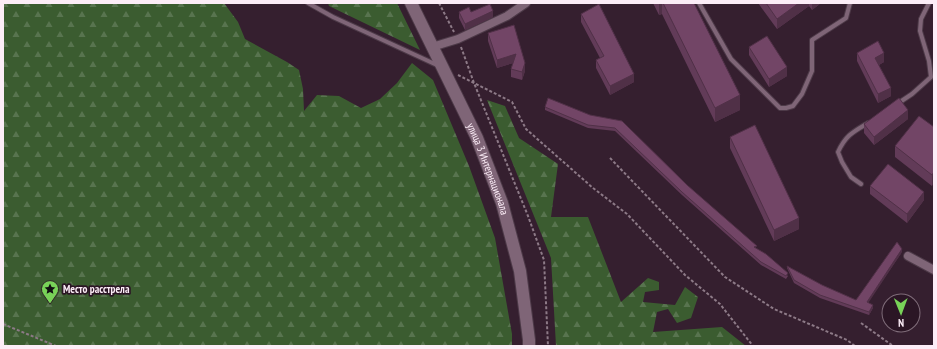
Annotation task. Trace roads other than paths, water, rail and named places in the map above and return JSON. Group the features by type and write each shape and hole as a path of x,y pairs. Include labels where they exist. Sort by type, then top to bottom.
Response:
{"main road":[{"name":"улица 3 Интернационала","path":"410,3 477,138 502,203 520,270 529,346"}],"street":[{"path":"432,47 458,39 507,16 526,3"},
{"path":"908,256 934,270"}],"lane":[{"path":"308,3 333,17 442,67"},
{"path":"699,3 731,59 780,108 786,108 793,106 802,94 812,71 812,40 846,18 850,3"},
{"path":"892,107 912,94 931,77 929,61 920,31 921,19 929,3"},
{"path":"861,184 851,177 838,152 843,141 852,133 872,120"}],"place":[{"name":"Место расстрела","path":"50,304"}]}
